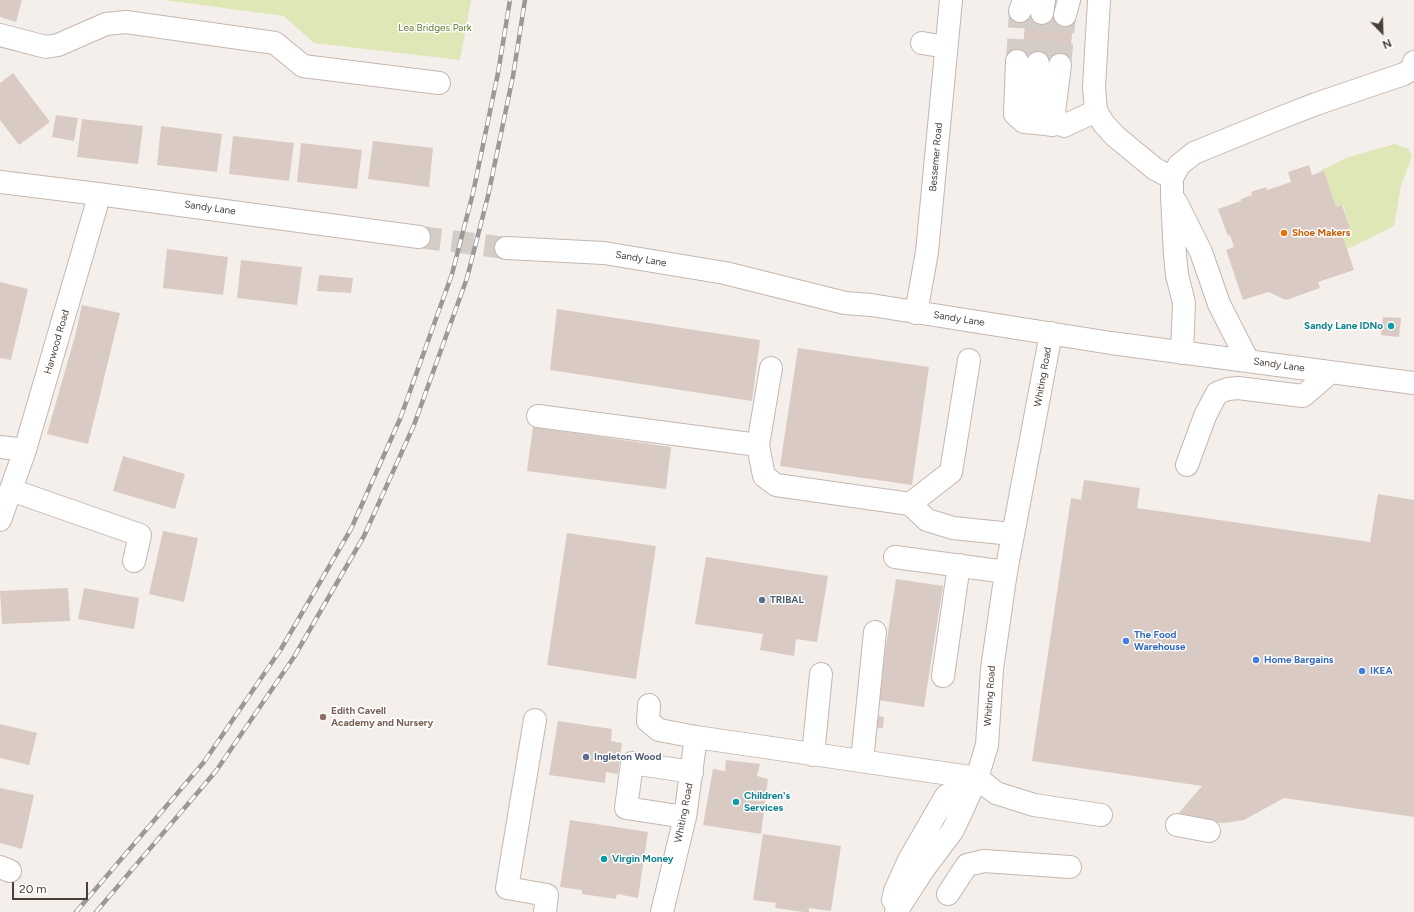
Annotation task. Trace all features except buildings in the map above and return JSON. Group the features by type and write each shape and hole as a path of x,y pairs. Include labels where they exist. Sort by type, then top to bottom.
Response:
{"street":[{"name":"Bessemer Road","path":"916,313 927,252 951,0"},
{"path":"1099,0 1094,87 1096,111 1104,124 1115,136 1155,169 1172,187 1201,252 1219,304 1248,361"},
{"path":"0,34 46,47 58,45 106,24 126,22 275,43 303,66 440,83"},
{"path":"922,43 946,47"},
{"path":"1016,61 1015,114 1024,122 1055,125 1096,111"},
{"path":"1182,353 1184,303 1177,275 1172,187 1179,166 1194,153 1316,104 1404,74 1412,69 1414,62"},
{"path":"1038,63 1034,110 1036,118 1055,125"},
{"path":"1055,125 1057,120 1054,112 1060,64"},
{"name":"Sandy Lane","path":"0,182 419,237"},
{"name":"Harwood Road","path":"0,520 25,450 96,206 98,194"},
{"name":"Sandy Lane","path":"506,248 604,253 725,273 845,303 871,305 1182,353 1414,383"},
{"name":"Whiting Road","path":"896,912 923,870 953,830 977,778 987,745 992,669 1006,572 1051,333"},
{"path":"910,504 951,472 970,360"},
{"path":"771,368 758,445 764,476 776,486 910,504 927,520 953,528 1012,534"},
{"path":"1187,466 1205,416 1217,393 1228,389 1238,388 1303,396 1332,372"},
{"path":"538,416 758,445"},
{"path":"0,447 25,450"},
{"path":"11,490 140,535 134,561"},
{"path":"895,557 1006,572"},
{"path":"943,676 959,565"},
{"path":"862,761 875,632"},
{"path":"813,755 821,674"},
{"path":"648,713 659,730 813,755 977,778 996,793 1034,805 1101,814"},
{"path":"535,720 507,888 547,895 544,912"},
{"name":"Whiting Road","path":"662,912 685,817 696,737"},
{"path":"685,817 626,808 632,763 692,772"},
{"path":"890,912 895,891 908,860 946,796 977,778"},
{"path":"1177,825 1210,831"},
{"path":"948,894 967,865 984,861 1070,867"}],"green space":[{"name":"Lea Bridges Park","path":"164,0 471,0 460,60 314,43 284,16"},
{"path":"1395,144 1408,149 1412,156 1401,186 1394,226 1347,249 1341,231 1350,228 1343,205 1336,207 1324,171 1317,172 1349,157"}],"tunnel":[{"path":"1017,61 1020,11"},
{"path":"1038,63 1042,13"},
{"path":"1060,65 1065,15"},
{"path":"419,237 506,248"}],"railway":[{"path":"76,912 204,762 281,649 351,529 400,419 452,274 473,193 498,73 510,0"},
{"path":"96,912 216,771 294,657 364,536 414,425 467,278 488,196 513,76 525,0"}],"place":[{"name":"Shoe Makers","path":"1284,233"},
{"name":"Sandy Lane IDNo","path":"1391,326"},
{"name":"TRIBAL","path":"762,600"},
{"name":"The Food Warehouse","path":"1126,641"},
{"name":"Home Bargains","path":"1256,660"},
{"name":"IKEA","path":"1362,671"},
{"name":"Edith Cavell Academy and Nursery","path":"323,717"},
{"name":"Ingleton Wood","path":"586,757"},
{"name":"Children's Services","path":"736,802"},
{"name":"Virgin Money","path":"604,859"}]}
